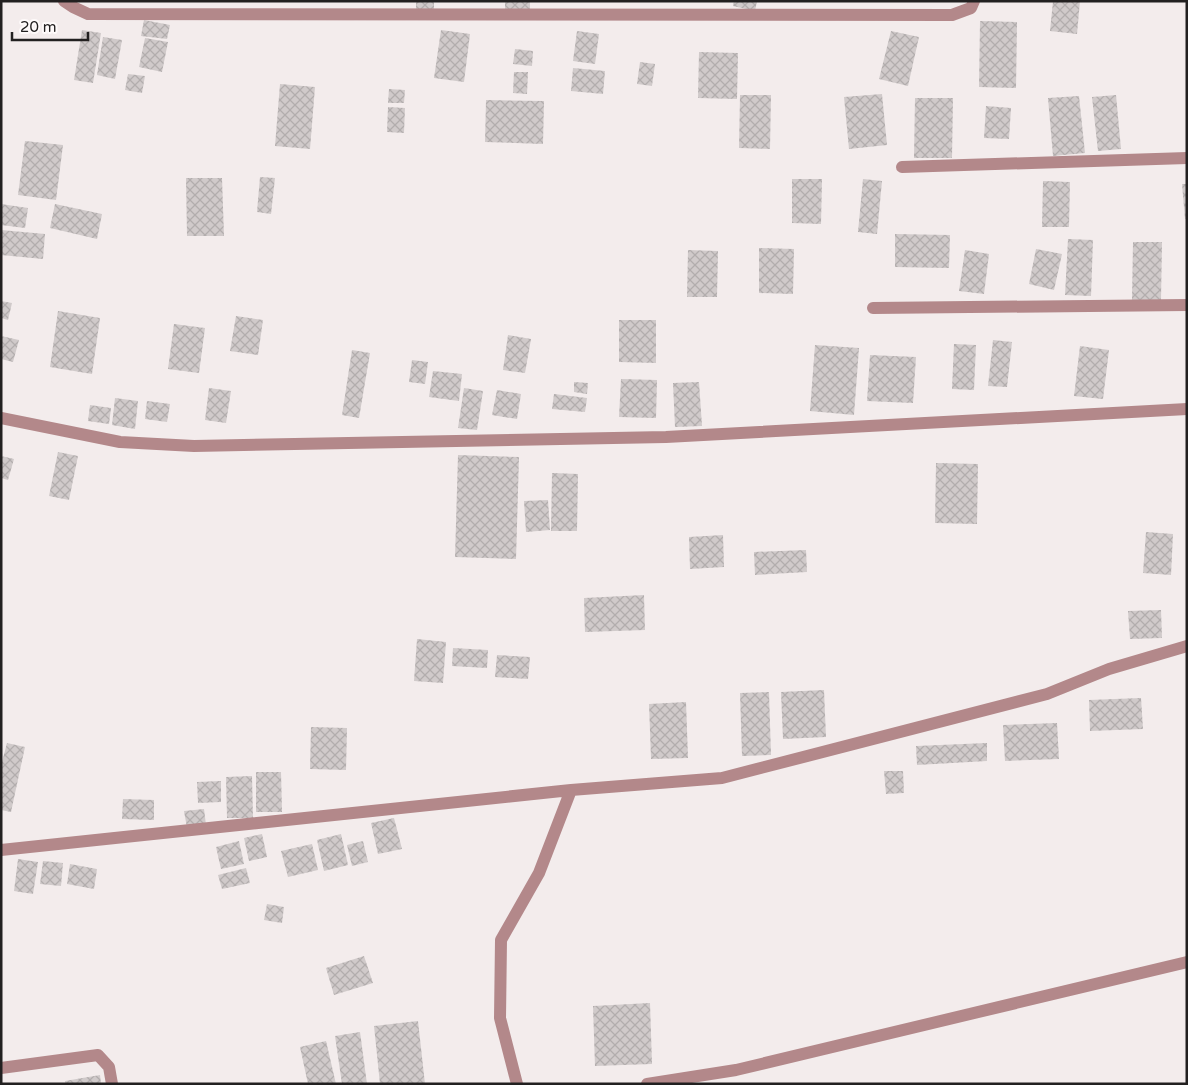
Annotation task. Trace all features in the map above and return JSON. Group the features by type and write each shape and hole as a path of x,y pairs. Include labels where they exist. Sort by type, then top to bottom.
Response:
{"street":[{"path":"64,1 73,8 88,14 952,15 971,8 974,1"},
{"path":"902,167 1187,158"},
{"path":"873,308 1187,305"},
{"path":"1,418 120,442 194,446 666,437 1187,409"},
{"path":"1,850 570,790 722,778 1047,694 1110,669 1187,646"},
{"path":"517,1084 500,1018 501,940 539,873 570,790"},
{"path":"647,1084 736,1070 1187,962"},
{"path":"1,1068 98,1056 109,1067 112,1084"}],"building":[{"path":"416,1 434,1 434,9 416,9"},
{"path":"505,1 530,1 530,11 505,11"},
{"path":"734,1 757,1 755,11 733,6"},
{"path":"1053,1 1080,1 1077,34 1050,31"},
{"path":"144,20 170,25 167,39 141,36"},
{"path":"980,21 1017,22 1016,88 979,87"},
{"path":"82,30 101,33 93,83 74,80"},
{"path":"441,30 470,34 464,82 434,78"},
{"path":"577,31 599,34 595,64 573,61"},
{"path":"891,31 919,37 908,86 879,79"},
{"path":"103,37 122,40 115,79 97,75"},
{"path":"145,38 168,42 162,72 139,67"},
{"path":"515,49 533,51 532,66 513,64"},
{"path":"699,52 738,53 737,99 698,98"},
{"path":"640,62 655,64 652,86 637,84"},
{"path":"573,68 605,71 603,94 571,91"},
{"path":"514,72 528,72 527,94 513,93"},
{"path":"128,74 145,76 142,93 125,90"},
{"path":"280,84 315,87 310,149 275,146"},
{"path":"389,89 405,90 404,103 388,103"},
{"path":"882,94 887,145 849,149 844,97"},
{"path":"740,95 771,95 770,149 739,148"},
{"path":"1116,95 1121,149 1098,151 1092,97"},
{"path":"1079,96 1085,153 1053,156 1048,98"},
{"path":"915,98 953,98 952,158 914,158"},
{"path":"486,100 544,101 543,144 485,142"},
{"path":"986,106 1011,108 1009,139 984,138"},
{"path":"388,107 405,108 404,133 387,132"},
{"path":"25,141 63,145 56,200 18,195"},
{"path":"260,177 275,178 271,214 257,212"},
{"path":"186,178 222,178 224,236 187,236"},
{"path":"792,179 822,179 821,224 792,223"},
{"path":"863,179 882,181 877,234 858,232"},
{"path":"1043,181 1070,182 1069,227 1042,227"},
{"path":"1182,184 1187,184 1187,219 1185,219"},
{"path":"1,204 28,208 25,228 1,225"},
{"path":"55,204 102,214 97,239 50,228"},
{"path":"1,230 45,234 43,259 1,255"},
{"path":"895,234 950,235 949,268 895,267"},
{"path":"1068,239 1093,240 1091,296 1065,295"},
{"path":"1133,242 1162,242 1161,300 1132,300"},
{"path":"759,248 794,249 793,294 759,293"},
{"path":"1036,249 1062,254 1054,290 1029,284"},
{"path":"688,250 718,251 717,297 687,297"},
{"path":"965,250 989,254 984,294 959,291"},
{"path":"1,301 12,303 8,320 1,318"},
{"path":"58,311 100,318 92,374 50,367"},
{"path":"236,316 263,320 258,355 230,351"},
{"path":"619,320 656,320 656,363 619,362"},
{"path":"174,324 205,328 199,373 168,369"},
{"path":"508,335 531,339 525,373 503,370"},
{"path":"1,336 19,340 13,362 1,359"},
{"path":"993,340 1012,342 1007,387 988,386"},
{"path":"954,344 976,345 974,390 952,389"},
{"path":"815,345 859,348 854,415 810,411"},
{"path":"1080,346 1109,350 1103,399 1074,396"},
{"path":"352,350 370,353 359,418 342,415"},
{"path":"870,355 916,357 913,403 867,401"},
{"path":"412,360 428,362 425,384 409,382"},
{"path":"433,371 462,374 459,401 429,397"},
{"path":"621,379 657,380 656,418 619,417"},
{"path":"574,382 588,383 587,394 574,392"},
{"path":"699,382 702,426 675,427 673,383"},
{"path":"209,388 231,391 226,423 205,420"},
{"path":"464,388 483,391 477,430 458,428"},
{"path":"497,390 521,394 517,419 492,415"},
{"path":"554,394 587,398 585,412 552,409"},
{"path":"115,398 138,401 135,429 112,425"},
{"path":"147,401 170,404 167,422 145,419"},
{"path":"90,405 111,408 109,424 88,421"},
{"path":"58,452 78,456 69,500 49,496"},
{"path":"458,455 519,457 516,559 455,557"},
{"path":"1,456 14,459 8,480 1,478"},
{"path":"936,463 978,464 977,524 935,523"},
{"path":"552,473 578,474 577,531 551,531"},
{"path":"548,500 550,530 526,532 524,501"},
{"path":"1146,532 1173,534 1171,575 1143,573"},
{"path":"723,535 724,567 690,569 689,537"},
{"path":"806,550 807,572 755,575 754,552"},
{"path":"644,595 645,630 585,632 584,598"},
{"path":"1161,610 1162,638 1130,639 1128,611"},
{"path":"417,639 446,642 443,683 414,681"},
{"path":"453,648 488,650 487,668 452,666"},
{"path":"497,655 530,657 528,679 495,677"},
{"path":"824,690 826,737 783,739 781,692"},
{"path":"769,692 771,755 742,756 740,693"},
{"path":"1141,698 1143,729 1090,731 1089,700"},
{"path":"686,702 688,758 651,759 649,704"},
{"path":"1057,723 1059,759 1005,761 1003,725"},
{"path":"311,727 347,728 346,770 310,769"},
{"path":"7,743 25,747 11,812 1,810 1,766"},
{"path":"987,743 987,761 917,765 916,746"},
{"path":"884,771 903,771 904,793 886,794"},
{"path":"256,772 281,772 282,812 256,812"},
{"path":"252,776 253,818 227,818 226,777"},
{"path":"221,781 221,802 198,803 197,782"},
{"path":"123,799 154,800 154,820 122,819"},
{"path":"204,809 206,825 187,828 184,811"},
{"path":"394,818 402,849 378,854 371,823"},
{"path":"262,834 267,857 249,861 244,838"},
{"path":"341,834 348,865 324,871 317,840"},
{"path":"239,841 244,864 221,869 216,847"},
{"path":"363,841 368,862 352,866 347,845"},
{"path":"312,844 318,870 288,877 281,851"},
{"path":"18,859 38,862 33,894 14,891"},
{"path":"43,861 63,863 61,886 40,884"},
{"path":"70,864 97,869 94,889 67,884"},
{"path":"246,868 250,883 222,889 218,875"},
{"path":"267,904 284,907 282,923 264,920"},
{"path":"364,956 373,983 334,995 326,968"},
{"path":"650,1003 652,1064 595,1066 593,1006"},
{"path":"418,1021 425,1084 380,1084 374,1026"},
{"path":"360,1032 367,1084 342,1084 335,1036"},
{"path":"326,1041 336,1084 308,1084 300,1047"},
{"path":"100,1075 101,1084 65,1084 65,1081"}]}
